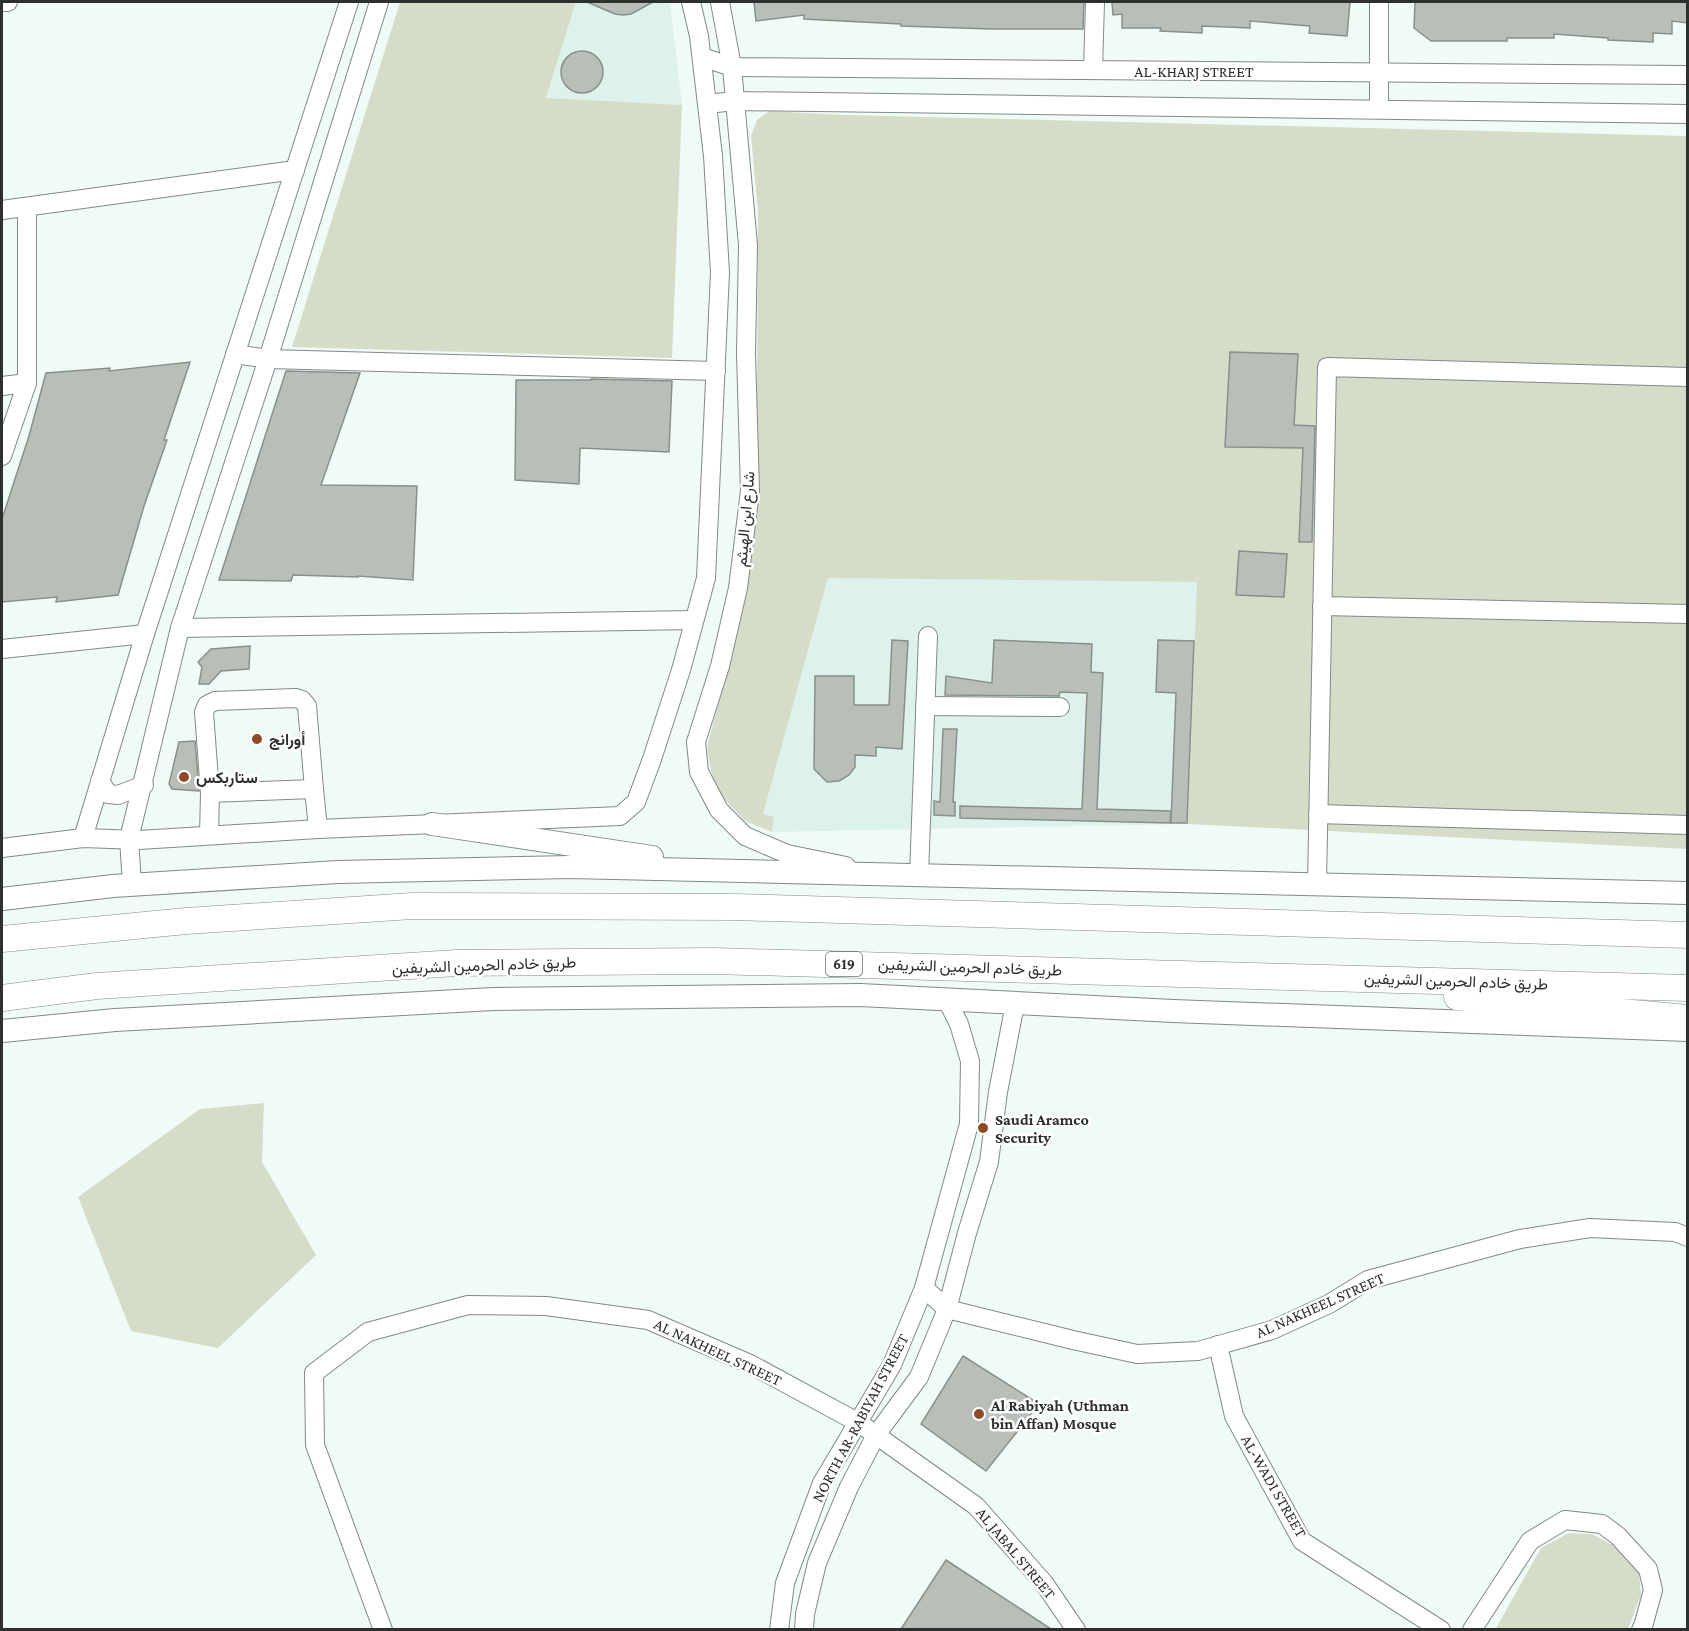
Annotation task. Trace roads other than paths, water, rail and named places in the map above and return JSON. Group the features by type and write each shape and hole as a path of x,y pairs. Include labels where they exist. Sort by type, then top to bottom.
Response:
{"highway":[{"path":"2,939 186,921 412,906 734,907 1688,935"},
{"name":"طريق خادم الحرمين الشريفين","path":"2,998 97,986 456,963 713,961 1688,988"},
{"path":"1212,974 1688,1018"}],"main road":[{"path":"432,824 742,871"},
{"path":"2,899 132,884 338,872 571,867 1688,893"},
{"path":"2,1031 115,1020 493,999 860,996 1173,1011 1688,1030"}],"street":[{"path":"2,2 8,2"},
{"path":"83,838 145,634 349,2"},
{"path":"132,884 129,839 144,785 180,628 268,359 379,2"},
{"name":"شارع ابن الهيثم","path":"432,824 620,816 636,802 678,681 706,578 720,272 713,156 699,36 691,2"},
{"name":"شارع ابن الهيثم","path":"720,2 732,67 747,245 746,354 750,491 738,588 720,666 696,742 699,772 719,810 745,836 787,854 883,874"},
{"path":"1093,70 1095,2"},
{"path":"1379,2 1379,109"},
{"name":"AL-KHARJ STREET","path":"702,57 732,67 1688,75"},
{"path":"707,104 735,101 1688,114"},
{"path":"2,210 295,170"},
{"path":"2,456 27,383 27,207"},
{"path":"235,354 268,359 716,370"},
{"path":"1317,884 1327,367 1688,377"},
{"path":"2,386 27,383"},
{"path":"1322,606 1688,614"},
{"path":"180,628 694,620"},
{"path":"2,649 145,634"},
{"path":"919,875 928,636"},
{"path":"209,835 210,793 204,712 207,705 215,701 296,698 303,700 307,706 318,829"},
{"path":"924,706 1060,708"},
{"path":"100,781 108,794 118,795 144,785"},
{"path":"210,793 314,789"},
{"path":"1318,814 1688,825"},
{"path":"2,848 83,838 129,839 432,824"},
{"name":"NORTH AR-RABIYAH STREET","path":"779,1629 785,1582 822,1483 892,1365 924,1288 969,1124 970,1061 959,1024 947,1000"},
{"name":"NORTH AR-RABIYAH STREET","path":"804,1629 804,1614 817,1563 849,1487 876,1435 919,1377 948,1309 967,1233 990,1162 998,1092 1015,1004"},
{"name":"AL NAKHEEL STREET","path":"924,1288 948,1309 1137,1354 1198,1351 1272,1330 1329,1304 1368,1280 1520,1239 1590,1228 1675,1232 1688,1237"},
{"name":"AL NAKHEEL STREET","path":"384,1629 315,1445 314,1373 368,1332 468,1305 546,1306 648,1320 750,1364 859,1423"},
{"name":"AL-WADI STREET","path":"1218,1346 1234,1416 1302,1541 1441,1629"},
{"name":"AL JABAL STREET","path":"859,1423 976,1506 1044,1583 1076,1629"},
{"path":"1472,1629 1530,1541 1565,1520 1602,1524 1618,1536 1648,1569 1653,1590 1641,1629"}],"place":[{"name":"أورانج","path":"257,739"},
{"name":"ستاربكس","path":"184,777"},
{"name":"Saudi Aramco Security","path":"983,1128"},
{"name":"Al Rabiyah (Uthman bin Affan) Mosque","path":"979,1414"}]}
